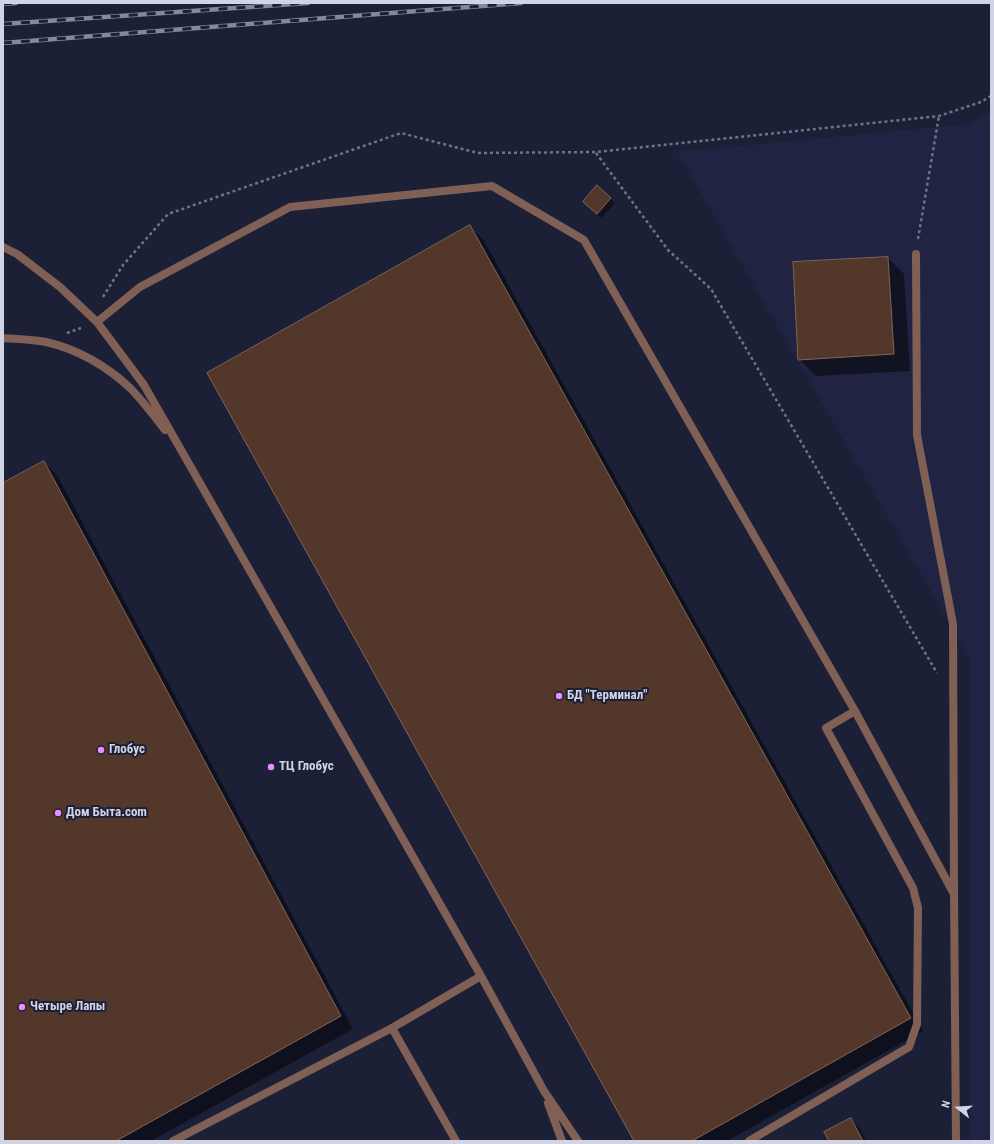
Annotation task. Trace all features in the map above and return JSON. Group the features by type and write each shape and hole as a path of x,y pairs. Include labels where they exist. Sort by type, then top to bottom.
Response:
{"street":[{"path":"93,320 140,287 290,207 492,186 584,240 855,711 954,894"},
{"path":"3,247 17,254 60,287 93,320 144,385 481,976 544,1091 578,1141"},
{"path":"916,254 917,435 953,624 956,1141"},
{"path":"3,338 44,341 60,345 81,354 104,367 130,388 177,444"},
{"path":"749,1141 909,1047 917,1024 918,908 913,888 826,728 855,711"},
{"path":"173,1141 392,1028 481,976"},
{"path":"392,1028 456,1141"},
{"path":"544,1091 562,1141"}],"path":[{"path":"44,341 93,320 123,265 168,214 401,133 478,153 596,152 939,116 981,102 991,96"},
{"path":"916,254 939,116"},
{"path":"596,152 668,250 711,289 953,700"}],"shaded area":[{"path":"991,111 991,1141 970,1141 969,657 677,152 968,124"}],"building":[{"path":"597,185 611,198 597,214 583,202"},
{"name":"БД \"Терминал\"","path":"470,225 911,1018 692,1141 634,1141 207,373"},
{"path":"888,257 894,354 798,360 793,262"},
{"name":"Глобус","path":"44,461 341,1016 116,1141 3,1141 3,483"},
{"path":"851,1118 863,1141 829,1141 824,1132"}],"railway":[{"path":"3,4 16,3"},
{"path":"3,24 308,3"},
{"path":"3,43 521,3"}],"place":[{"name":"БД \"Терминал\"","path":"559,696"},
{"name":"Глобус","path":"101,750"},
{"name":"ТЦ Глобус","path":"271,767"},
{"name":"Дом Быта.com","path":"58,813"},
{"name":"Четыре Лапы","path":"22,1007"}]}
